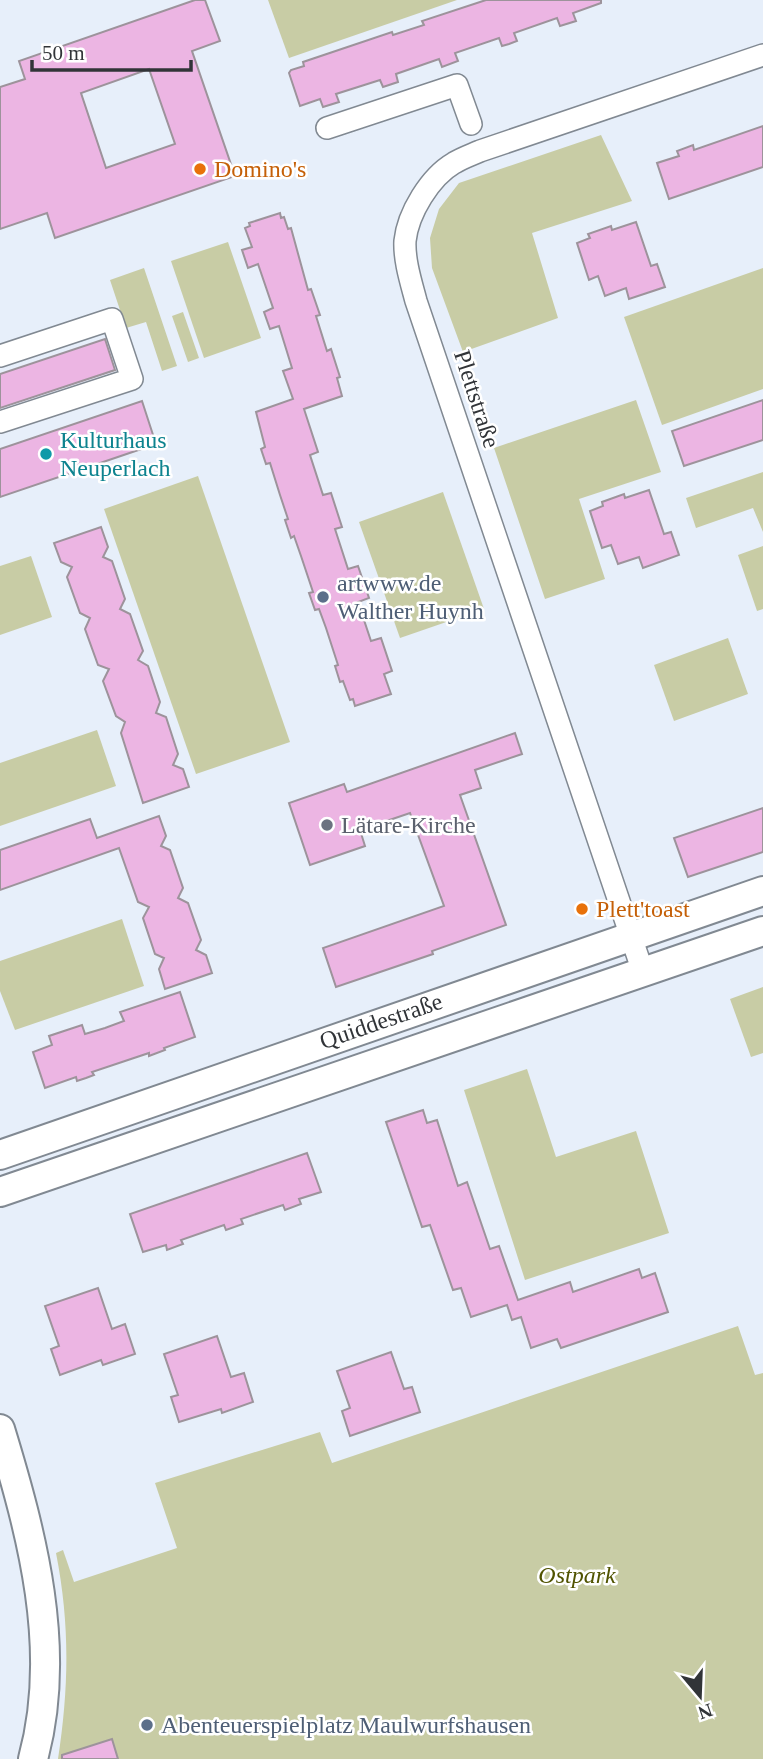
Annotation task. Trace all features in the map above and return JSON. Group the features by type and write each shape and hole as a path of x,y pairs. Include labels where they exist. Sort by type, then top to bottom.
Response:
{"main road":[{"name":"Quiddestraße","path":"0,1155 763,891"},
{"name":"Quiddestraße","path":"0,1192 763,931"},
{"path":"0,1429 20,1496 41,1604 46,1685 33,1759"}],"street":[{"name":"Plettstraße","path":"643,971 416,301 405,241 420,200 453,163 480,151 763,55"},
{"path":"327,128 457,85 471,124"},
{"path":"0,356 112,319 132,379 0,422"}],"green space":[{"path":"268,0 457,0 289,58"},
{"path":"601,135 632,201 532,233 558,318 463,352 432,268 430,238 439,209 459,183"},
{"path":"228,242 261,338 204,358 171,261"},
{"path":"144,268 177,366 162,371 146,322 126,328 110,280"},
{"path":"763,268 763,389 662,425 624,317"},
{"path":"183,312 199,358 188,362 172,316"},
{"path":"636,400 661,472 579,499 605,579 545,599 494,448"},
{"path":"763,472 763,532 753,508 696,528 686,498"},
{"path":"198,476 290,742 196,774 104,509"},
{"path":"443,492 484,609 400,638 359,522"},
{"path":"763,546 763,609 757,611 738,555"},
{"path":"31,556 52,617 0,635 0,566"},
{"path":"728,638 748,694 674,721 654,665"},
{"path":"97,730 116,786 0,826 0,763"},
{"path":"122,919 144,986 15,1030 0,991 0,961"},
{"path":"763,987 763,1053 751,1057 730,999"},
{"path":"527,1069 556,1157 636,1131 669,1233 525,1280 464,1090"},
{"name":"Ostpark","path":"738,1326 755,1375 763,1373 763,1759 58,1759 66,1681 66,1630 56,1553 63,1550 74,1582 177,1548 155,1483 320,1432 332,1463"}],"building":[{"path":"195,0 205,0 220,41 192,51 235,176 55,238 47,213 0,229 0,87 25,79 19,61","holes":["149,69 175,144 106,168 81,93"]},
{"path":"486,0 601,0 601,3 573,13 576,21 560,26 557,18 514,33 517,41 509,44 502,46 499,38 455,53 458,61 442,67 439,59 396,74 398,82 383,87 380,80 336,94 339,102 323,107 320,99 300,106 289,73 304,66 303,62 392,32 393,35 424,25 422,21"},
{"path":"763,126 763,167 669,199 657,163 679,156 677,151 693,145 694,150"},
{"path":"280,213 288,229 291,228 308,290 311,289 320,315 316,316 327,351 331,349 340,377 337,378 342,396 304,409 318,452 310,455 323,495 331,493 342,527 335,529 348,569 358,566 369,598 358,602 371,641 381,638 392,671 384,674 391,694 355,706 343,681 340,682 335,666 338,665 326,628 319,609 315,610 309,593 313,592 294,536 291,538 285,520 288,519 270,463 266,464 261,449 265,447 256,412 293,399 283,371 292,368 279,326 270,329 264,312 273,308 258,264 248,268 242,250 252,247 245,228 250,226 249,223"},
{"path":"636,222 651,266 657,264 665,287 629,299 626,288 605,296 598,276 589,280 577,243 590,238 588,234 611,226 612,230"},
{"path":"105,339 115,370 0,408 0,374"},
{"path":"763,400 763,440 684,466 672,431"},
{"path":"142,401 156,444 0,497 0,449"},
{"path":"649,490 664,534 671,532 679,555 643,568 639,557 618,564 611,545 602,548 590,511 603,506 602,502 624,494 625,498"},
{"path":"101,527 108,547 103,557 112,561 125,599 120,609 130,614 143,651 138,660 148,666 160,702 156,713 166,717 178,754 173,765 183,769 189,787 143,803 121,733 125,722 116,716 103,681 109,669 98,665 85,629 90,618 80,613 67,577 72,567 61,562 54,543"},
{"path":"515,733 522,754 475,770 481,788 460,795 506,925 432,951 433,954 336,987 323,948 444,906 410,813 360,830 365,846 310,865 289,803 344,784 347,792"},
{"path":"763,808 763,852 688,877 674,838"},
{"path":"159,816 166,836 161,846 170,850 183,888 178,898 188,903 201,940 196,950 206,955 212,973 165,989 159,969 164,958 155,954 143,918 149,907 138,902 119,848 0,890 0,850 90,819 97,838"},
{"path":"180,992 195,1037 149,1056 149,1053 92,1072 94,1075 86,1078 77,1081 76,1077 45,1088 33,1052 52,1045 49,1036 82,1025 85,1034 105,1028 124,1021 120,1012"},
{"path":"423,1110 427,1123 437,1120 458,1186 467,1182 490,1249 499,1246 518,1300 570,1282 573,1292 639,1269 642,1278 655,1273 668,1312 561,1348 557,1339 531,1348 521,1317 512,1320 507,1305 471,1317 461,1288 453,1290 430,1225 422,1227 386,1122"},
{"path":"307,1153 321,1192 299,1199 301,1204 285,1210 283,1205 241,1219 243,1224 226,1230 224,1225 181,1240 183,1244 167,1250 166,1245 143,1252 130,1214"},
{"path":"98,1288 112,1329 125,1324 135,1354 103,1365 101,1360 60,1375 51,1349 59,1346 45,1306"},
{"path":"217,1336 231,1377 244,1373 253,1402 222,1413 221,1409 179,1422 171,1397 178,1395 164,1354"},
{"path":"391,1352 404,1389 412,1387 420,1412 350,1436 342,1411 350,1408 337,1371"},
{"path":"112,1739 118,1759 62,1759 62,1755"}],"place":[{"name":"Domino's","path":"200,169"},
{"name":"Kulturhaus Neuperlach","path":"46,454"},
{"name":"artwww.de Walther Huynh","path":"323,597"},
{"name":"Lätare-Kirche","path":"327,825"},
{"name":"Plett'toast","path":"582,909"},
{"name":"Abenteuerspielplatz Maulwurfshausen","path":"147,1725"}]}
